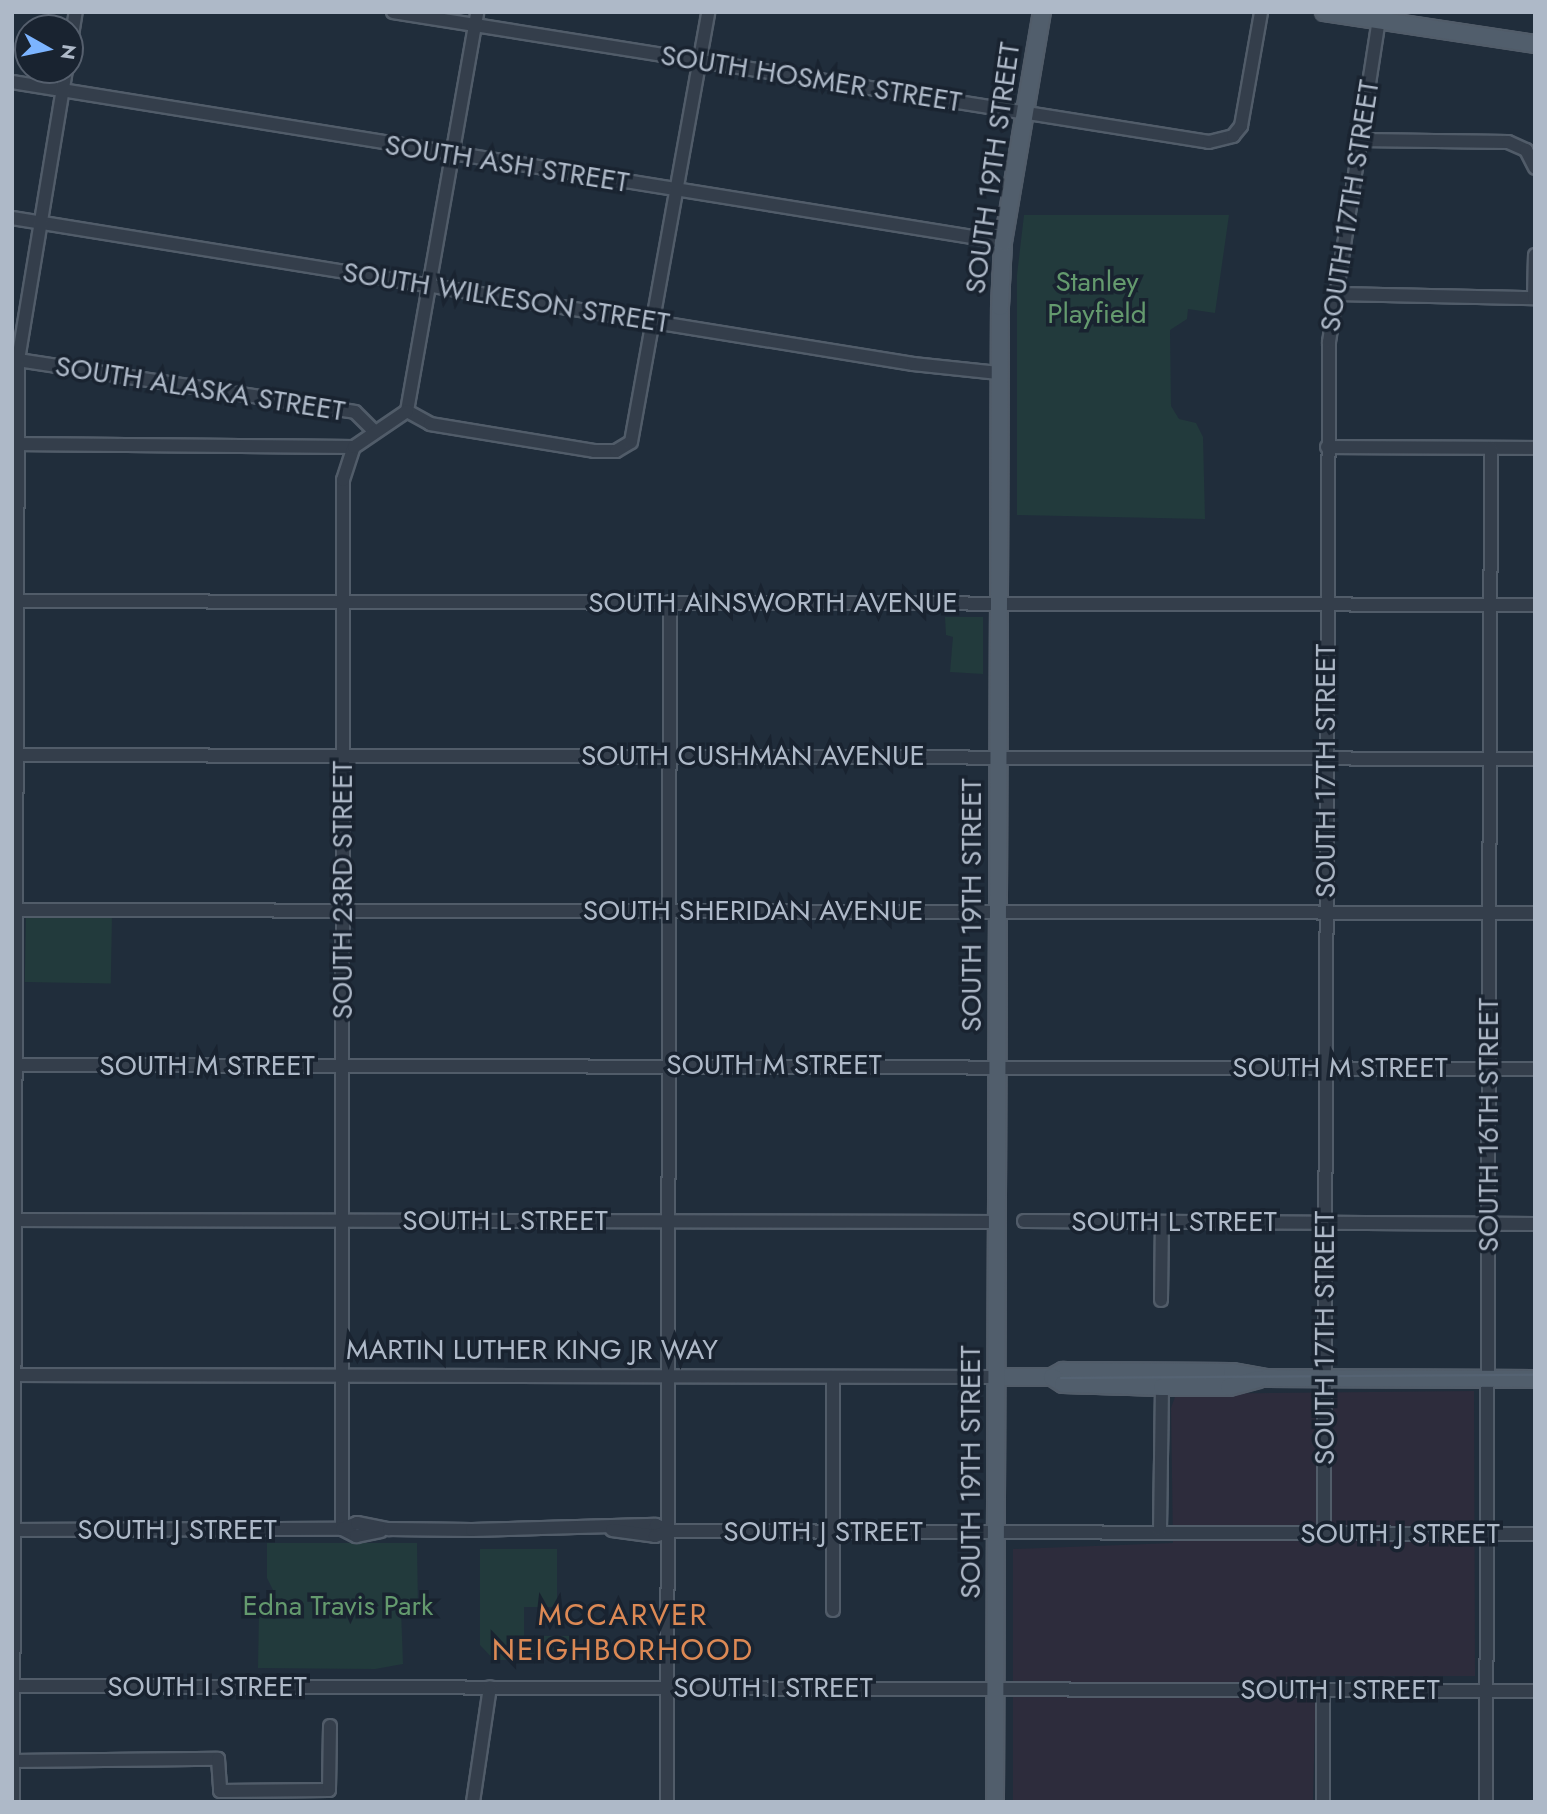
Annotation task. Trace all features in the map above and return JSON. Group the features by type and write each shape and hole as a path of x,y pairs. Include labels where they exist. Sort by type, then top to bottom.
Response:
{"main road":[{"name":"SOUTH 19TH STREET","path":"995,1802 999,373 1003,242 1042,12"},
{"path":"1324,12 1379,16 1535,44"},
{"name":"MARTIN LUTHER KING JR WAY","path":"997,1377 1052,1377 1063,1384 1162,1379 1229,1387 1265,1378 1535,1379"}],"street":[{"name":"SOUTH HOSMER STREET","path":"393,12 476,19 699,62 1201,141 1229,138 1244,118 1261,12"},
{"path":"407,411 430,424 581,449 607,452 628,446 637,428 708,12"},
{"name":"SOUTH 17TH STREET","path":"1324,1534 1329,342 1379,16"},
{"path":"15,444 354,447 407,411 476,19"},
{"name":"SOUTH ASH STREET","path":"12,82 677,192 1003,242"},
{"path":"13,1802 15,444 18,360 64,84"},
{"path":"1360,140 1508,142 1526,150 1535,168"},
{"name":"SOUTH WILKESON STREET","path":"12,218 913,364 999,373"},
{"path":"1337,294 1534,298 1535,255"},
{"name":"SOUTH ALASKA STREET","path":"18,360 355,412 375,432"},
{"name":"SOUTH 23RD STREET","path":"342,1530 343,480 354,447"},
{"path":"1328,447 1535,448"},
{"name":"SOUTH 16TH STREET","path":"1486,1802 1491,448"},
{"name":"SOUTH AINSWORTH AVENUE","path":"14,601 1535,605"},
{"path":"667,1802 671,1064 670,602"},
{"name":"SOUTH CUSHMAN AVENUE","path":"14,755 671,754 1535,759"},
{"name":"SOUTH SHERIDAN AVENUE","path":"14,910 1535,913"},
{"name":"SOUTH M STREET","path":"14,1065 671,1064 1535,1069"},
{"name":"SOUTH L STREET","path":"13,1220 997,1222"},
{"name":"SOUTH L STREET","path":"1024,1221 1535,1224"},
{"path":"1161,1300 1162,1223"},
{"name":"MARTIN LUTHER KING JR WAY","path":"13,1375 997,1377"},
{"path":"832,1610 833,1377"},
{"path":"1160,1530 1162,1379"},
{"name":"SOUTH J STREET","path":"13,1530 342,1530 357,1524 389,1529 612,1530 656,1525 669,1531 1145,1533"},
{"path":"1145,1533 1160,1530 1181,1533"},
{"path":"1145,1533 1181,1533"},
{"name":"SOUTH J STREET","path":"1181,1533 1535,1534"},
{"name":"SOUTH I STREET","path":"13,1686 1535,1690"},
{"path":"473,1802 490,1687"},
{"path":"1323,1690 1323,1802"},
{"path":"13,1761 218,1759 220,1791 329,1790 330,1726"}],"shaded area":[{"path":"1474,1391 1475,1676 1316,1676 1313,1802 1013,1802 1013,1549 1173,1543 1171,1408 1176,1394"}],"green space":[{"name":"Stanley Playfield","path":"1024,215 1229,215 1215,313 1188,309 1187,319 1170,330 1171,406 1179,419 1196,423 1203,437 1205,519 1017,515 1017,275"},
{"path":"945,617 983,617 983,674 950,672 953,637 946,635"},
{"path":"26,913 112,915 111,983 25,982"},
{"name":"Edna Travis Park","path":"267,1543 417,1543 418,1609 401,1609 403,1664 375,1669 258,1668 259,1611 266,1609 274,1592 267,1578"},
{"path":"480,1549 557,1549 557,1607 524,1607 524,1660 494,1660 480,1645"},
{"path":"527,1636 574,1636 574,1654 545,1652 545,1656 528,1656"}],"tram line":[{"path":"1061,1378 1535,1375"}],"district":[{"name":"MCCARVER NEIGHBORHOOD","path":"623,1632"}]}
